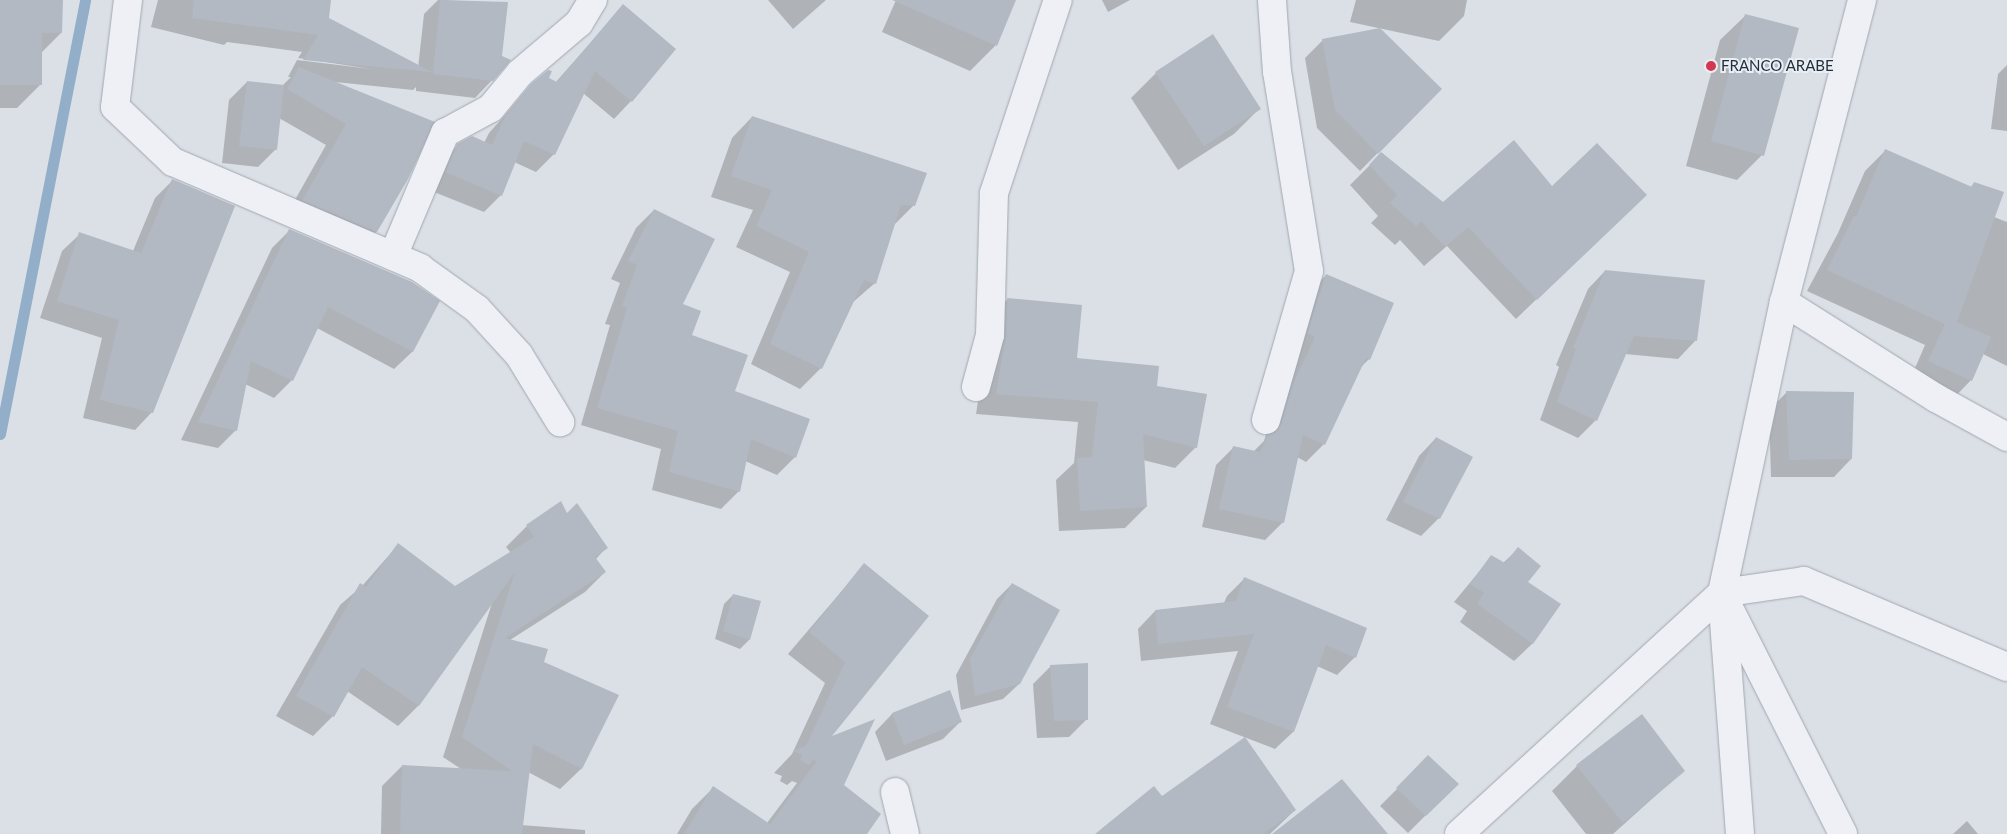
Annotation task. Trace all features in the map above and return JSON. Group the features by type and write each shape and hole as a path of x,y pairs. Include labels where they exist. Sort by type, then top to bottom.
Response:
{"street":[{"path":"128,0 115,107 173,162 420,268 477,309 519,355 560,422"},
{"path":"392,256 445,133 491,108 520,72 579,23 593,0"},
{"path":"976,387 990,335 994,193 1058,0"},
{"path":"1266,420 1309,271 1277,72 1272,0"},
{"path":"1740,834 1722,593 1784,302 1862,0"},
{"path":"1784,302 1936,398 2007,437"},
{"path":"1459,834 1722,593 1804,582 2007,667"},
{"path":"1722,593 1843,834"},
{"path":"895,792 905,834"}],"building":[{"path":"0,0 63,0 62,33 42,33 42,85 0,85"},
{"path":"194,0 331,0 329,18 432,72 303,60 318,35 192,18"},
{"path":"440,0 508,2 502,56 511,60 493,81 433,74"},
{"path":"892,0 1016,0 997,46"},
{"path":"623,4 676,49 632,102 595,71 555,155 524,141 502,196 445,172 457,144 472,136 492,145 506,114 531,84 548,70 552,71 549,78 557,82"},
{"path":"1745,14 1799,28 1764,156 1711,141"},
{"path":"1380,28 1442,89 1378,154 1335,110 1322,39"},
{"path":"1213,34 1261,109 1204,146 1155,72"},
{"path":"299,67 435,122 408,179 377,232 302,201 346,124 287,89"},
{"path":"247,81 284,85 277,150 239,146"},
{"path":"752,116 927,173 915,206 901,205 876,284 864,280 822,369 770,344 809,252 756,226 772,190 731,176"},
{"path":"1514,140 1552,186 1597,143 1647,195 1537,300 1468,227 1445,247 1421,221 1416,226 1390,203 1397,195 1369,165 1381,152 1443,202"},
{"path":"1885,149 1972,187 1974,182 2004,192 1957,322 1991,337 1972,381 1928,361 1945,324 1827,270 1854,216 1856,217"},
{"path":"172,179 235,206 153,413 100,400 119,320 57,301 79,232 141,253"},
{"path":"654,209 715,239 683,304 701,311 692,335 748,355 735,391 810,419 796,458 751,439 740,492 669,472 678,431 597,408 627,308 622,306 637,265 628,261"},
{"path":"289,229 412,282 440,301 413,352 328,307 293,381 251,361 237,431 198,422"},
{"path":"1605,270 1705,280 1697,341 1634,336 1597,421 1557,402 1576,349 1573,348"},
{"path":"1326,274 1394,303 1370,360 1366,358 1325,445 1303,435 1284,523 1219,509 1233,446 1260,452 1268,435 1276,432 1281,424 1293,384 1315,337 1307,333"},
{"path":"1007,298 1082,305 1077,358 1159,366 1157,386 1207,394 1197,448 1143,434 1147,507 1080,511 1077,458 1092,457 1098,402 996,394 1006,335"},
{"path":"1786,391 1854,392 1852,459 1789,460"},
{"path":"1436,437 1473,457 1440,519 1403,502"},
{"path":"561,501 567,513 577,503 608,548 595,557 606,572 505,638 548,649 544,662 619,695 582,769 533,744 522,834 400,834 402,765 512,771 462,737 515,572 419,706 362,667 334,717 296,696 360,583 366,587 398,543 455,586 534,537 526,525"},
{"path":"1518,547 1541,566 1528,582 1561,604 1533,644 1477,604 1484,593 1470,584 1491,555 1505,563"},
{"path":"864,563 929,616 832,736 875,719 844,785 881,814 867,834 684,834 713,786 770,824 817,761 813,760 809,765 800,760 802,755 793,751 806,746 845,662 809,632"},
{"path":"1244,577 1367,628 1356,658 1326,645 1294,732 1227,707 1254,634 1158,644 1155,610 1236,601"},
{"path":"1012,583 1060,610 1020,684 975,696 970,659"},
{"path":"733,594 761,601 750,640 723,631"},
{"path":"1088,663 1088,720 1054,721 1050,665"},
{"path":"950,690 962,722 904,745 892,713"},
{"path":"1642,714 1685,771 1623,823 1576,765"},
{"path":"1245,737 1296,810 1263,834 1095,834 1154,786 1162,796"},
{"path":"1428,755 1459,784 1426,816 1396,788"},
{"path":"1342,779 1388,834 1272,834"}],"waterway":[{"path":"0,434 85,0"}],"place":[{"name":"FRANCO ARABE","path":"1711,66"}]}
